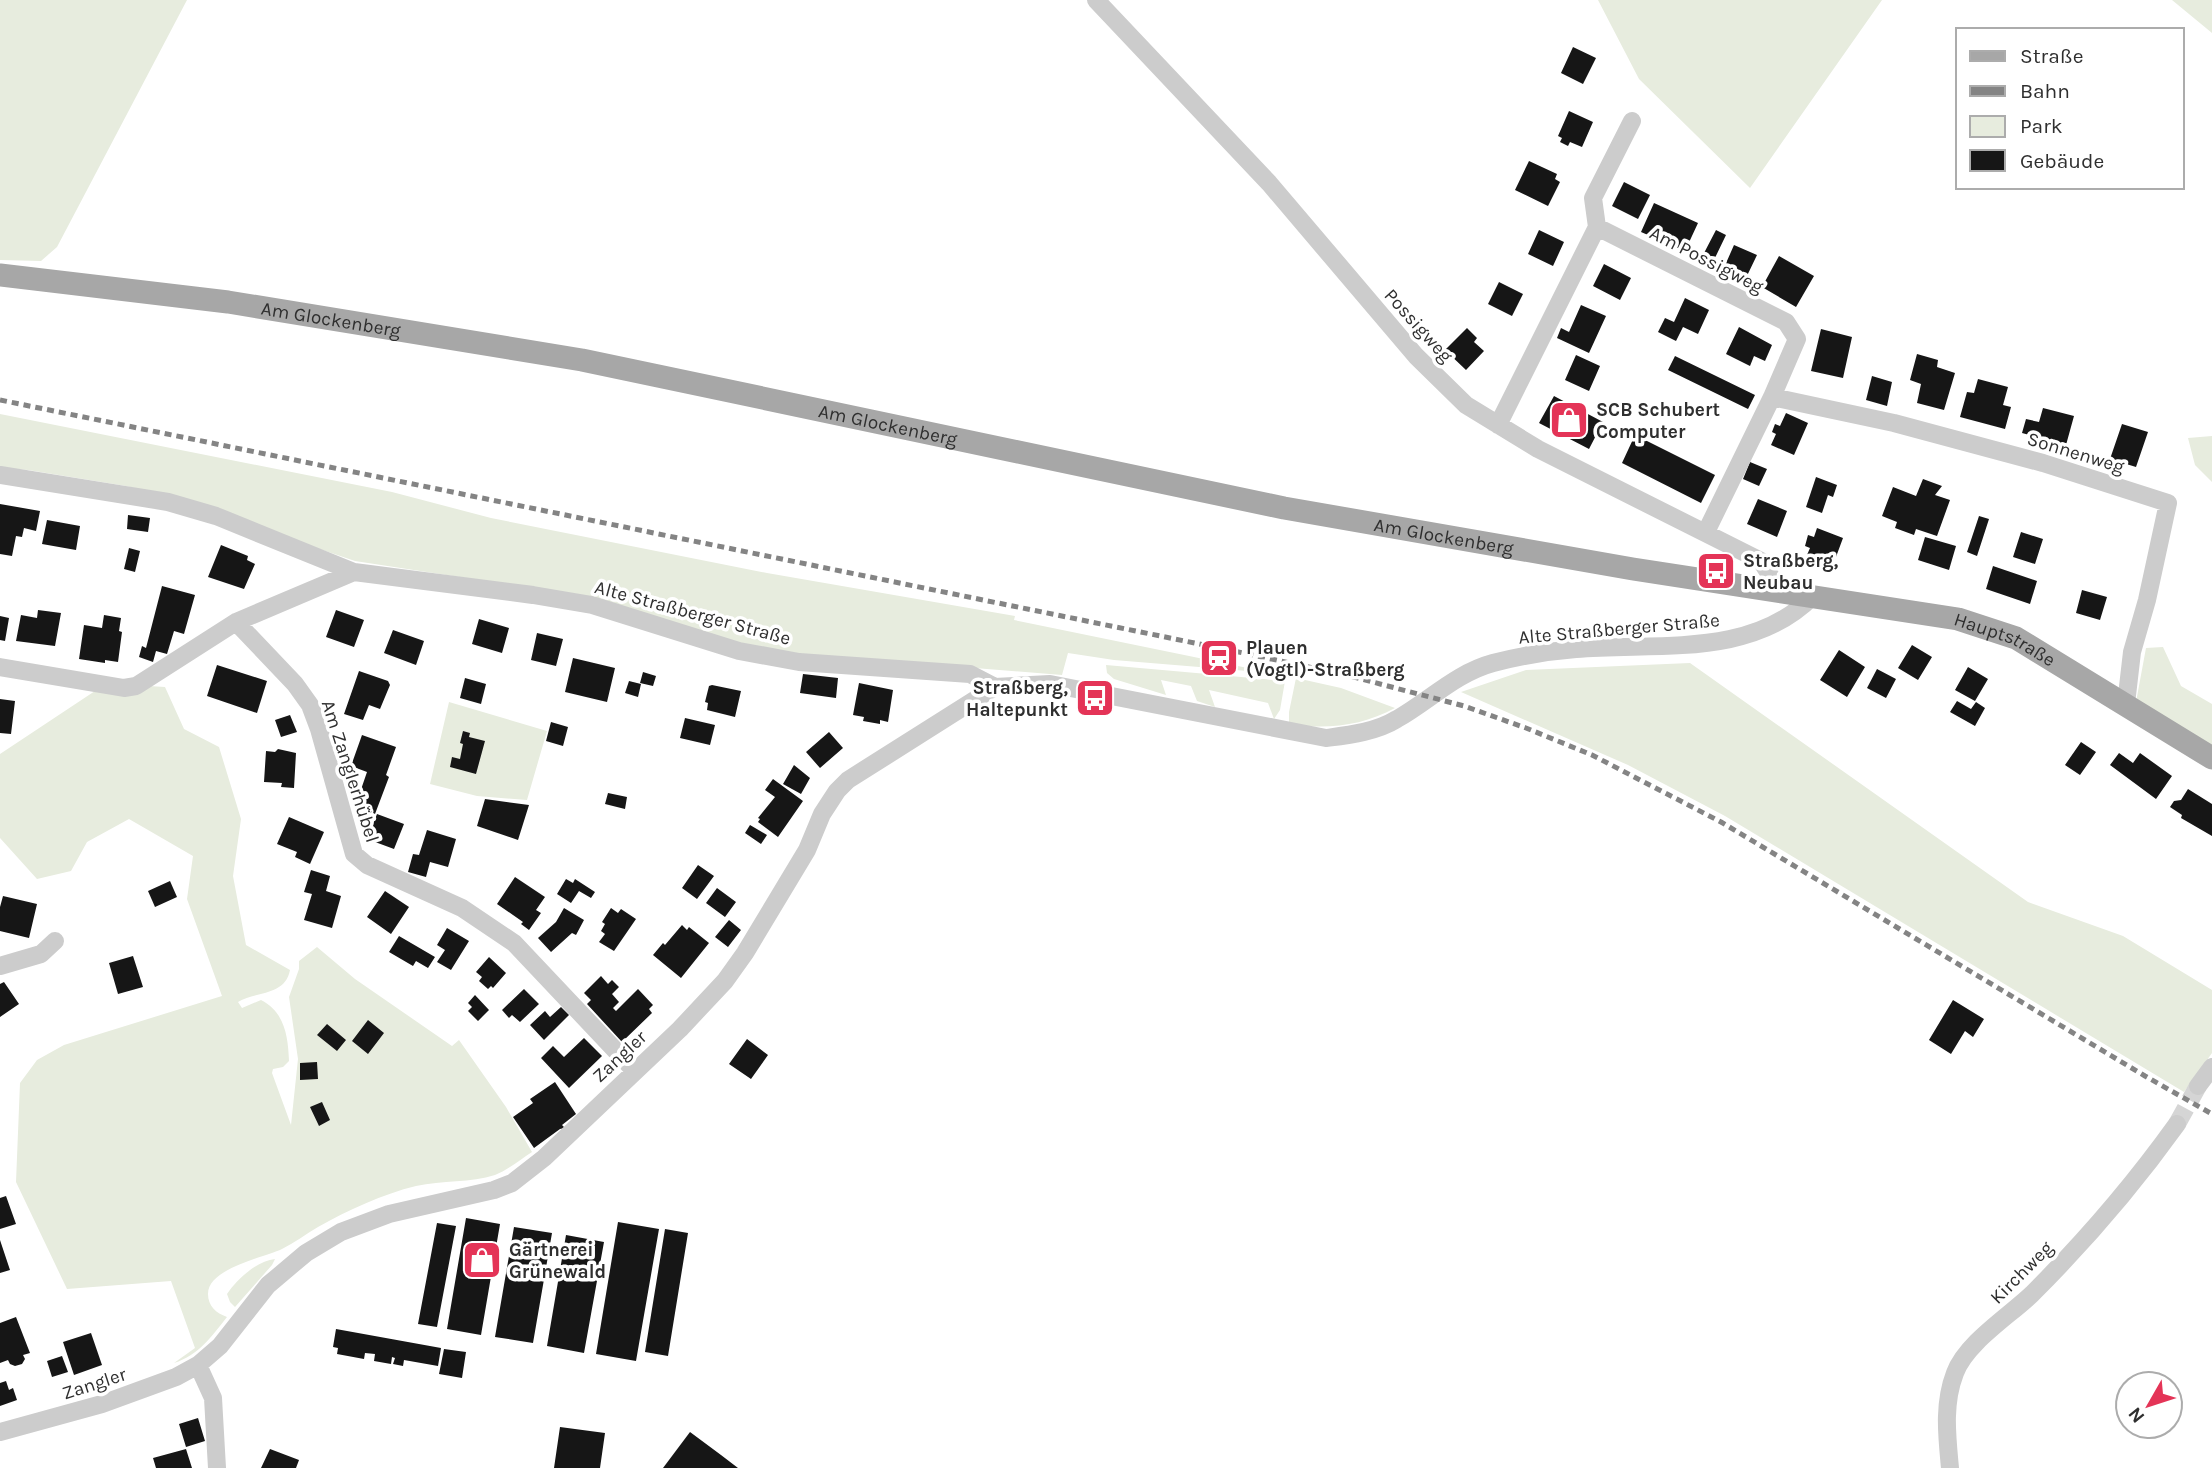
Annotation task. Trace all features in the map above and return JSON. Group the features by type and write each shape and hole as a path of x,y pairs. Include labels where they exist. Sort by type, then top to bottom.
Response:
{"main road":[{"name":"Am Glockenberg","path":"0,275 228,302 582,360 1284,508 1774,591"},
{"name":"Hauptstraße","path":"1774,591 1958,619 2016,638 2212,758"}],"street":[{"name":"Possigweg","path":"1096,0 1269,183 1416,356 1466,405 1538,449 1761,561 1770,575 1774,591"},
{"path":"1498,425 1597,228 1593,198 1632,121"},
{"name":"Am Possigweg","path":"1597,228 1786,322 1797,340 1706,532"},
{"name":"Sonnenweg","path":"1772,397 1894,423 2043,463 2168,503 2147,600 2132,652 2126,704"},
{"name":"Alte Straßberger Straße","path":"0,475 168,502 216,516 354,572 592,605 739,651 799,662 970,674 995,687 1050,684 1326,738 1359,733 1395,721 1461,676 1491,664 1577,649 1704,644 1745,636 1782,621 1799,611 1813,596"},
{"path":"0,667 124,688 136,686 236,622 354,572"},
{"name":"Am Zanglerhübel","path":"236,622 295,684 310,705 355,854 367,865 462,908 514,943 634,1070"},
{"name":"Zangler","path":"0,1432 102,1405 176,1377 198,1365 220,1346 268,1285 306,1252 341,1232 389,1214 494,1190 512,1183 544,1158 680,1029 725,981 807,850 822,814 837,791 848,780 995,687"},
{"path":"0,966 41,954 55,941"},
{"path":"2198,1086 2212,1067"},
{"name":"Kirchweg","path":"1950,1468 1948,1397 1956,1371 1974,1346 2032,1293 2100,1220 2155,1155 2177,1124"},
{"path":"198,1365 214,1398 217,1468"}],"green space":[{"path":"0,0 187,0 57,247 41,261 0,260"},
{"path":"1598,0 1882,0 1750,188 1639,79"},
{"path":"2172,0 2212,0 2212,33"},
{"path":"0,414 392,492 491,518 767,573 1015,616 1014,620 1272,673 1114,660 1068,653 1062,675 801,654 739,643 590,597 355,561 203,505 126,486 0,468"},
{"path":"2212,436 2212,482 2195,465 2188,438"},
{"path":"2163,647 2181,686 2212,704 2212,748 2136,702 2146,648"},
{"path":"1690,663 2028,902 2123,936 2212,990 2212,1053 2184,1092 1725,816 1628,765 1461,692 1526,670"},
{"path":"1106,665 1285,681 1280,710 1274,719 1268,703 1209,690 1215,707 1197,701 1191,686 1161,680 1166,695 1114,679 1107,673"},
{"path":"1296,678 1341,688 1395,708 1370,719 1344,725 1317,727 1289,724"},
{"path":"165,687 184,729 219,747 241,819 233,876 246,945 290,970 287,978 276,989 238,1002 242,1008 261,1000 275,1011 284,1026 289,1061 283,1067 273,1069 272,1073 291,1125 298,1059 289,997 299,969 299,961 317,947 355,979 452,1046 459,1040 506,1107 532,1152 495,1175 416,1186 378,1198 329,1221 282,1249 226,1271 210,1285 208,1294 213,1308 227,1317 198,1350 174,1363 195,1348 171,1281 67,1289 16,1182 20,1083 37,1060 64,1045 222,996 187,899 193,856 129,819 87,842 71,871 37,879 0,838 0,754 98,689"},
{"path":"449,702 547,731 527,800 477,796 430,784"},
{"path":"275,1259 235,1307 227,1294 231,1288 255,1267"}],"building":[{"path":"1573,47 1596,58 1583,84 1561,73"},
{"path":"1569,111 1593,122 1582,147 1570,142 1568,146 1560,142 1562,138 1558,136"},
{"path":"1529,161 1557,174 1555,179 1560,182 1548,206 1515,190"},
{"path":"1624,182 1650,195 1638,219 1612,206"},
{"path":"1654,203 1698,223 1685,251 1641,232"},
{"path":"1539,230 1564,242 1553,266 1528,254"},
{"path":"1716,230 1726,235 1714,260 1703,255"},
{"path":"1734,245 1757,255 1745,280 1723,270"},
{"path":"1779,256 1814,276 1796,307 1762,287"},
{"path":"1604,264 1631,278 1620,300 1593,286"},
{"path":"1499,282 1523,294 1512,316 1488,304"},
{"path":"1685,298 1709,310 1698,334 1683,327 1676,341 1658,332 1665,318 1674,322"},
{"path":"1581,305 1606,316 1589,353 1557,338 1561,328 1569,332"},
{"path":"1739,327 1772,345 1765,361 1754,356 1750,366 1726,354"},
{"path":"1467,328 1477,338 1474,342 1484,351 1466,370 1445,350"},
{"path":"1821,329 1852,337 1843,378 1811,371"},
{"path":"1917,354 1938,360 1937,367 1955,373 1944,410 1917,403 1921,384 1910,380"},
{"path":"1576,355 1600,366 1589,391 1565,380"},
{"path":"1675,356 1755,395 1748,409 1668,370"},
{"path":"1872,376 1892,382 1887,406 1866,400"},
{"path":"1978,379 2008,387 2003,405 2011,407 2005,429 1960,417 1967,392 1974,393"},
{"path":"1554,396 1603,422 1589,449 1539,423"},
{"path":"2043,408 2074,416 2066,445 2022,433 2026,419 2039,422"},
{"path":"1786,413 1808,423 1794,455 1771,445 1776,434 1772,432 1775,424 1780,426"},
{"path":"2122,424 2148,432 2136,467 2110,459"},
{"path":"1635,435 1715,475 1701,503 1622,463"},
{"path":"1750,462 1767,469 1759,486 1743,479"},
{"path":"1816,477 1837,485 1833,497 1828,495 1822,513 1806,507"},
{"path":"1923,479 1942,486 1935,495 1950,500 1937,536 1916,529 1914,535 1895,528 1897,522 1882,516 1893,487 1916,496"},
{"path":"1758,499 1787,511 1777,537 1747,524"},
{"path":"0,504 40,511 36,531 24,528 22,537 16,536 12,556 0,554"},
{"path":"128,515 150,518 148,532 127,529"},
{"path":"1979,516 1989,519 1977,556 1967,552"},
{"path":"47,520 80,526 76,550 42,544"},
{"path":"1817,528 1843,538 1833,565 1807,555 1810,548 1805,546 1808,535 1814,537"},
{"path":"2021,532 2043,539 2035,564 2013,557"},
{"path":"1925,537 1956,546 1949,570 1918,560"},
{"path":"221,545 248,556 247,560 255,564 244,589 208,577"},
{"path":"129,548 140,551 135,572 124,569"},
{"path":"1993,566 2037,581 2030,604 1986,589"},
{"path":"162,586 195,595 184,634 174,631 167,654 156,651 153,662 139,657 142,646 146,648"},
{"path":"2082,590 2107,597 2100,620 2076,613"},
{"path":"38,610 61,613 55,646 16,641 21,615 37,618"},
{"path":"336,610 364,620 354,647 326,637"},
{"path":"104,615 121,618 118,662 79,659 84,625 102,628"},
{"path":"0,616 9,618 5,641 0,640"},
{"path":"479,619 509,628 502,653 472,644"},
{"path":"393,630 424,641 416,665 384,653"},
{"path":"537,633 563,639 556,666 531,660"},
{"path":"1912,645 1932,657 1918,680 1898,668"},
{"path":"1839,650 1865,667 1847,697 1820,680"},
{"path":"573,658 615,668 607,702 565,692"},
{"path":"217,665 267,681 257,713 207,696"},
{"path":"1968,667 1988,679 1975,701 1955,690"},
{"path":"1877,669 1896,679 1886,698 1867,688"},
{"path":"359,671 388,681 390,685 380,709 369,705 363,720 344,714"},
{"path":"643,672 656,676 653,686 640,683"},
{"path":"803,674 838,678 836,698 800,693"},
{"path":"465,678 486,684 481,704 460,698"},
{"path":"629,681 641,684 638,697 625,693"},
{"path":"859,683 893,690 888,722 880,720 880,724 863,721 864,717 853,715"},
{"path":"709,686 741,691 735,717 707,710 708,703 705,702"},
{"path":"0,699 15,701 11,734 0,733"},
{"path":"1957,701 1971,709 1976,702 1985,708 1975,726 1950,712"},
{"path":"290,715 297,732 281,737 275,720"},
{"path":"685,718 715,725 710,745 680,738"},
{"path":"551,722 568,727 563,746 546,741"},
{"path":"463,731 470,733 469,737 485,741 476,774 450,767 452,757 460,759"},
{"path":"829,732 843,748 820,768 806,752"},
{"path":"362,735 396,747 386,775 389,777 375,814 355,807 367,772 351,766"},
{"path":"2081,742 2096,752 2080,775 2065,765"},
{"path":"278,749 296,753 294,788 281,787 282,783 264,782 266,751 275,752"},
{"path":"2119,753 2133,763 2140,753 2172,776 2156,799 2110,765"},
{"path":"794,765 810,778 801,794 783,784"},
{"path":"773,779 803,801 778,837 758,822 758,818 775,797 765,790"},
{"path":"2188,789 2212,804 2212,836 2181,818 2182,815 2170,807 2174,801 2181,800"},
{"path":"608,793 627,797 625,809 605,804"},
{"path":"485,799 529,805 518,840 477,826"},
{"path":"377,814 404,824 394,849 367,839"},
{"path":"289,817 324,832 310,864 295,857 297,852 277,844"},
{"path":"750,825 767,835 761,844 745,833"},
{"path":"427,830 456,839 448,867 430,862 426,877 408,872 413,854 419,855"},
{"path":"698,865 714,876 697,899 682,888"},
{"path":"311,870 330,876 326,891 341,896 332,928 304,920 312,894 304,892"},
{"path":"515,877 545,897 536,910 541,913 529,930 521,924 523,922 497,904"},
{"path":"566,879 573,883 575,879 595,892 591,898 579,891 571,903 557,894"},
{"path":"170,881 177,897 155,907 148,891"},
{"path":"717,888 736,902 725,917 706,903"},
{"path":"385,891 409,907 391,934 367,917"},
{"path":"3,896 37,904 29,938 0,931"},
{"path":"564,908 584,920 576,935 572,933 551,952 538,938 556,922"},
{"path":"611,908 618,913 621,909 636,919 614,951 599,942 605,934 601,931 605,924 602,922"},
{"path":"729,920 741,930 728,947 715,937"},
{"path":"682,925 687,930 689,927 709,943 681,978 653,955"},
{"path":"447,928 469,941 451,970 437,962 445,950 437,945"},
{"path":"399,936 435,957 428,968 416,961 413,966 389,952"},
{"path":"133,956 143,987 118,994 109,963"},
{"path":"489,957 506,973 493,988 491,986 488,989 479,981 482,977 476,972"},
{"path":"601,976 608,984 612,980 619,987 612,994 619,1002 613,1008 616,1011 638,989 653,1005 649,1009 652,1013 622,1042 587,1004 591,1000 584,993"},
{"path":"4,982 19,1004 0,1017 0,984"},
{"path":"524,989 539,1004 520,1022 512,1015 509,1018 502,1010"},
{"path":"475,995 489,1010 478,1021 468,1011 472,1007 468,1003"},
{"path":"1953,1000 1984,1019 1973,1037 1965,1031 1951,1054 1929,1040"},
{"path":"561,1007 569,1015 544,1040 530,1025 545,1011 550,1017"},
{"path":"368,1020 384,1033 368,1054 352,1041"},
{"path":"327,1024 346,1040 337,1051 317,1035"},
{"path":"584,1038 602,1056 569,1088 541,1058 553,1046 564,1057"},
{"path":"747,1039 768,1055 751,1079 729,1064"},
{"path":"317,1062 318,1079 300,1080 300,1063"},
{"path":"555,1082 576,1114 562,1125 565,1128 534,1148 513,1117 533,1103 530,1099"},
{"path":"322,1102 330,1120 319,1126 310,1107"},
{"path":"6,1196 16,1224 0,1229 0,1198"},
{"path":"466,1218 500,1224 481,1335 447,1329"},
{"path":"618,1222 659,1229 636,1361 596,1354"},
{"path":"437,1223 456,1226 437,1327 418,1324"},
{"path":"514,1227 552,1233 533,1343 495,1337"},
{"path":"665,1229 688,1233 668,1356 645,1352"},
{"path":"566,1235 604,1242 584,1353 547,1346"},
{"path":"0,1240 10,1270 0,1273"},
{"path":"16,1317 30,1353 23,1355 25,1359 22,1364 15,1366 8,1360 0,1363 0,1323"},
{"path":"336,1329 441,1348 438,1366 404,1360 403,1366 393,1364 395,1358 392,1357 391,1364 374,1361 375,1354 365,1353 364,1359 337,1354 338,1348 333,1347"},
{"path":"91,1333 102,1365 74,1375 63,1342"},
{"path":"444,1349 466,1352 462,1378 439,1374"},
{"path":"62,1356 68,1372 52,1377 47,1361"},
{"path":"6,1381 9,1390 13,1388 17,1400 0,1406 0,1383"},
{"path":"198,1418 205,1441 186,1447 179,1424"},
{"path":"560,1427 605,1433 600,1468 554,1468"},
{"path":"690,1432 721,1455 738,1468 663,1468"},
{"path":"186,1449 192,1468 156,1468 153,1458"},
{"path":"270,1449 299,1460 296,1468 261,1468"}],"tunnel":[{"path":"2177,1124 2198,1086"}],"railway":[{"path":"0,400 1229,650 1342,674 1464,706 1592,755 1721,822 2212,1114"}],"place":[{"name":"SCB Schubert Computer","path":"1569,420"},
{"name":"Straßberg, Neubau","path":"1716,571"},
{"name":"Plauen (Vogtl)-Straßberg","path":"1219,658"},
{"name":"Straßberg, Haltepunkt","path":"1095,698"},
{"name":"Gärtnerei Grünewald","path":"482,1260"}]}
